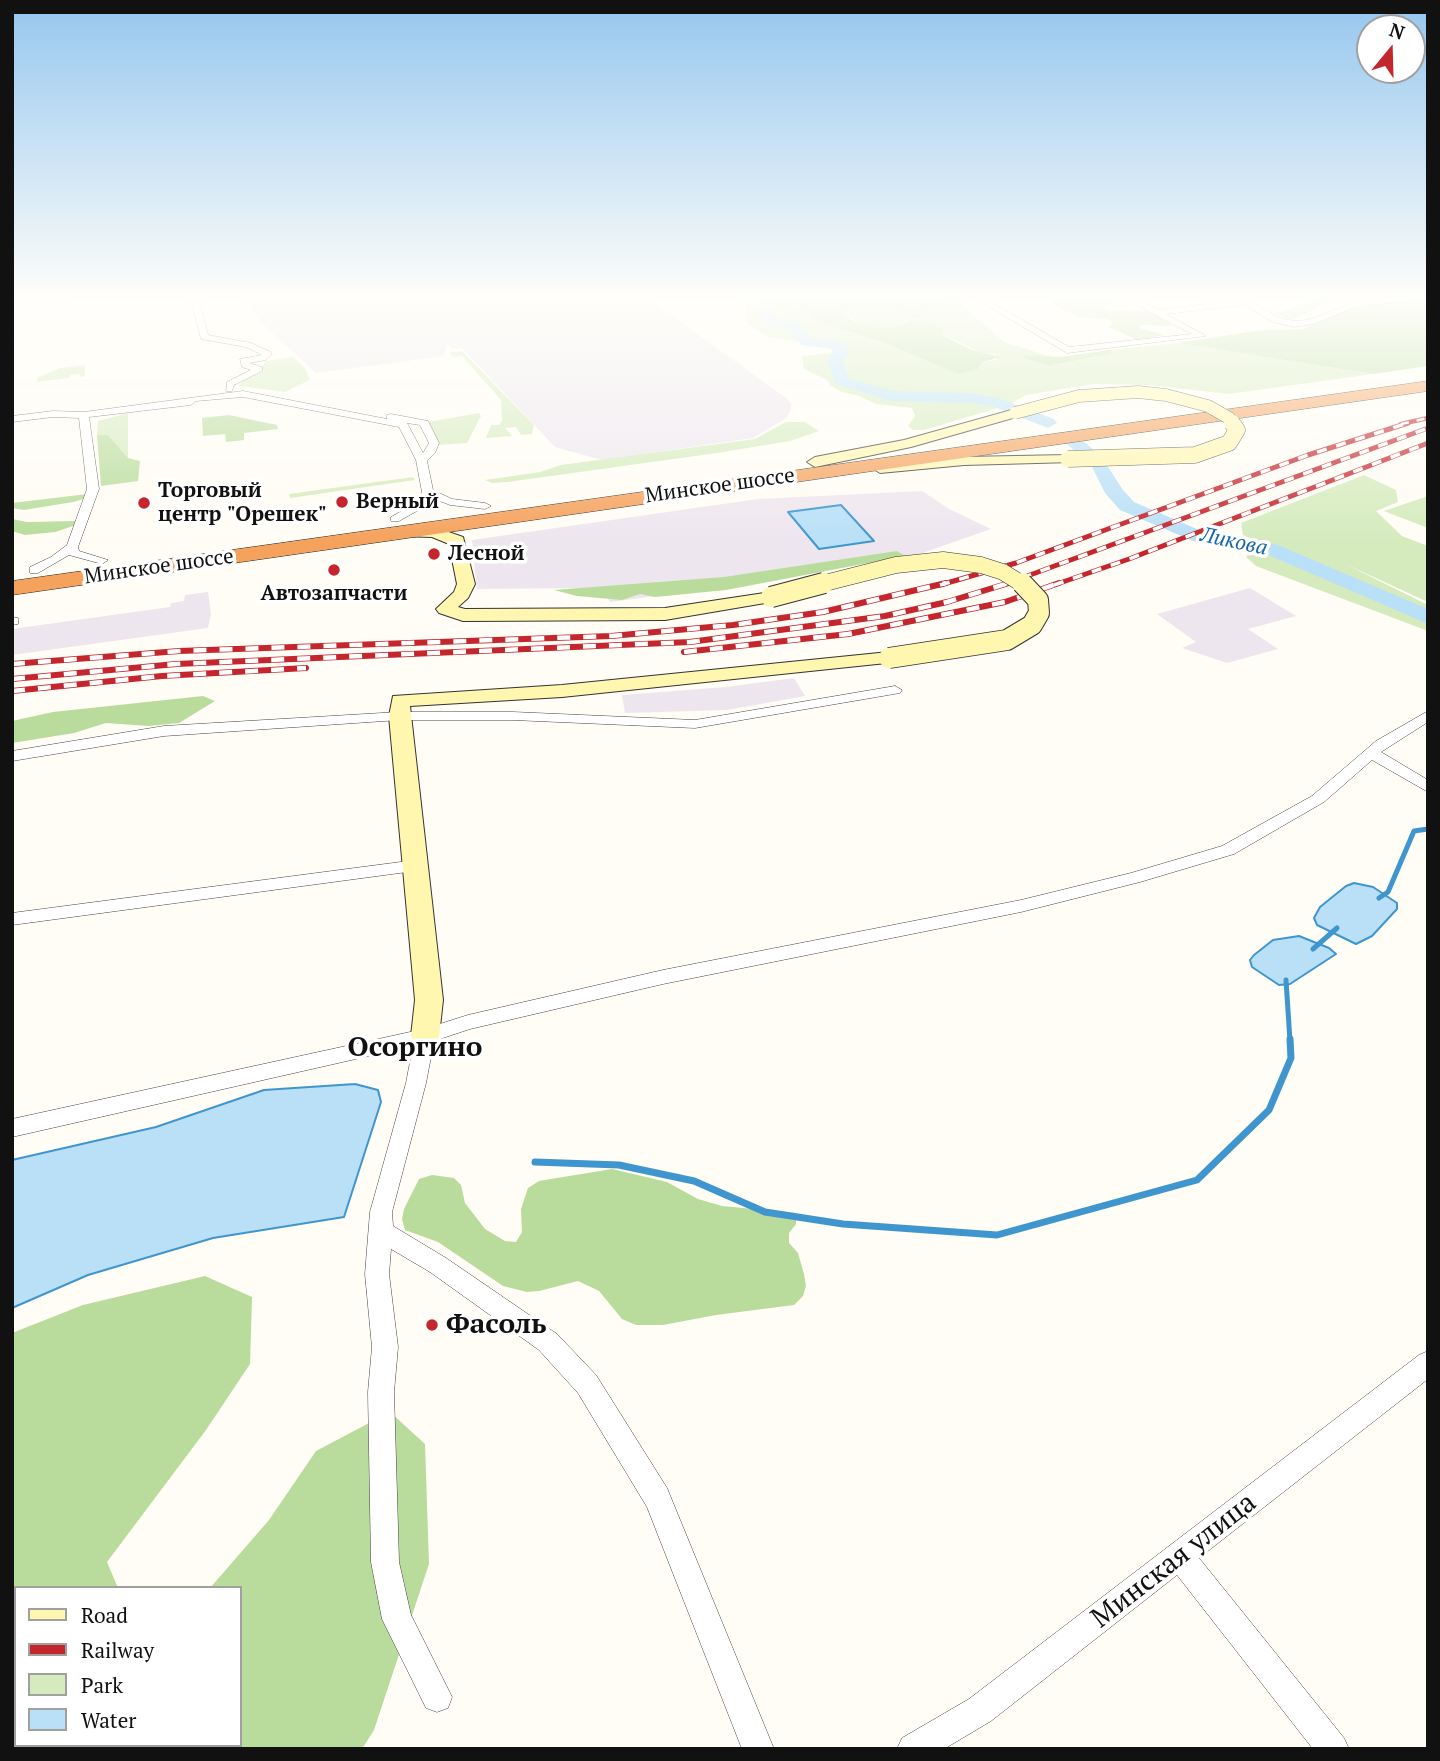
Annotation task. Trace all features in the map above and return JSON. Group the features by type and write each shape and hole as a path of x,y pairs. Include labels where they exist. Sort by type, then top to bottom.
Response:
{"highway":[{"name":"Минское шоссе","path":"12,573 397,525 817,467 1414,378"},
{"name":"Минское шоссе","path":"1079,430 1428,386"},
{"name":"Минское шоссе","path":"12,588 397,525"}],"street":[{"path":"229,389 230,384 241,378"},
{"path":"53,414 84,415 156,407 192,399 198,391 229,389 262,392 424,423 434,443 431,451 421,460"},
{"path":"1138,392 1166,395 1202,404 1229,418 1237,430 1229,443 1195,455 817,467 1079,396 1138,392"},
{"path":"12,419 70,410 243,394 403,425 421,460 428,492 419,505 397,525"},
{"path":"34,570 55,560 72,547 93,489 84,415"},
{"path":"428,492 450,502 490,512"},
{"path":"12,757 164,731 889,658 1007,640 1032,625 1039,613 1038,600 1022,582 981,565 943,560 895,565 771,597 695,611 664,614 463,615 445,609 462,594 466,584 457,541 465,529 490,512"},
{"path":"397,525 434,532 457,541"},
{"path":"72,547 74,554 102,560"},
{"path":"400,708 695,724 895,690"},
{"path":"400,708 429,1000 416,1083 381,1212 377,1275 385,1347 380,1392 385,1562 397,1619 437,1697"},
{"path":"12,1128 425,1036 468,1022 663,977 1021,906 1134,878 1228,850 1318,799 1372,753 1428,715"},
{"path":"1372,753 1428,787"},
{"path":"12,919 416,866"},
{"path":"381,1231 438,1265 548,1342 587,1384 657,1498 758,1749"},
{"name":"Минская улица","path":"913,1749 980,1710 1428,1363"},
{"path":"1180,1556 1333,1749"}],"shaded area":[{"path":"490,378 759,378 791,403 791,410 786,418 753,438 602,460 555,447"},
{"path":"922,491 949,509 991,529 914,556 880,556 694,591 610,602 602,588 477,589 472,540 758,499"},
{"path":"1250,588 1296,616 1248,629 1278,649 1227,663 1182,648 1196,642 1157,614"},
{"path":"208,592 211,614 208,628 12,655 12,629 170,607 171,603 184,601 185,595"},
{"path":"794,678 805,696 727,710 625,713 622,695 726,687"}],"green space":[{"path":"37,378 68,378 37,382"},
{"path":"249,378 310,380 285,392 240,386 241,382"},
{"path":"482,378 488,378 534,425 532,434 521,435 516,427 505,428 512,436 486,438 491,425 499,425 502,421 501,400"},
{"path":"823,378 1343,378 1229,394 1149,385 1093,384 1026,395 1008,405 924,430 913,430 908,426 915,416 912,408 876,404 842,392 831,386"},
{"path":"128,413 128,458 108,435 97,435 98,421"},
{"path":"479,413 481,416 467,443 438,445 428,422"},
{"path":"229,415 277,425 278,429 244,433 244,440 226,442 225,434 203,436 202,418"},
{"path":"786,422 805,422 819,431 790,441 717,453 508,482 492,483 485,480 540,472 561,465 755,439"},
{"path":"97,435 108,435 128,458 140,461 138,481 101,486"},
{"path":"1094,465 1104,465 1115,488 1136,506 1120,506 1100,482"},
{"path":"1364,475 1396,490 1398,502 1376,511 1402,536 1428,546 1428,602 1345,564 1428,605 1428,631 1256,566 1246,557 1255,547 1281,546 1262,543 1243,535 1241,523"},
{"path":"413,477 415,480 290,498 289,494"},
{"path":"87,494 87,498 73,502 24,510 12,508 12,503"},
{"path":"1428,496 1428,528 1384,511"},
{"path":"12,519 27,522 75,521 76,525 55,532 25,535 12,531"},
{"path":"897,551 905,556 726,590 655,597 640,594 622,600 577,596 554,590 724,577"},
{"path":"203,696 215,701 179,723 149,726 106,723 74,733 12,743 12,721 53,712"},
{"path":"612,1169 667,1182 698,1199 722,1206 796,1213 796,1224 789,1233 789,1243 798,1253 804,1274 806,1286 803,1296 794,1305 663,1325 636,1325 622,1319 599,1291 578,1281 527,1292 503,1286 438,1242 405,1230 402,1219 419,1179 432,1175 454,1178 461,1185 465,1203 485,1229 505,1241 516,1242 522,1232 521,1209 528,1188 539,1181"},
{"path":"205,1276 252,1297 250,1364 206,1430 107,1562 117,1586 14,1586 14,1747 242,1747 242,1586 212,1586 269,1520 316,1451 390,1412 425,1444 429,1564 374,1730 362,1749 12,1749 12,1333 83,1305"}],"water":[{"path":"841,505 874,541 819,549 788,512"},
{"path":"1354,883 1373,887 1397,903 1397,909 1372,936 1356,944 1317,925 1314,918 1320,907 1346,886"},
{"path":"1299,936 1329,948 1336,954 1290,984 1279,985 1252,967 1250,960 1273,940"},
{"path":"355,1084 378,1090 381,1102 344,1217 213,1238 88,1275 12,1308 12,1160 156,1127 264,1090"}],"waterway":[{"name":"Ликова","path":"841,378 842,381 891,396 971,398 998,403 1048,423"},
{"name":"Ликова","path":"1074,442 1090,456"},
{"name":"Ликова","path":"1097,463 1115,493 1127,506 1155,520 1200,537 1271,549 1428,617"},
{"path":"1379,898 1388,892 1414,831 1428,829"},
{"path":"1313,949 1337,928"},
{"path":"1286,980 1290,1041"},
{"path":"535,1162 619,1165 694,1181 765,1212 843,1224 997,1235 1197,1180 1269,1110 1291,1058 1290,1039"}],"railway":[{"path":"1401,424 1428,418"},
{"path":"940,585 1016,563 1308,455 1408,423"},
{"path":"1006,584 1428,428"},
{"path":"1054,585 1129,559 1428,443"},
{"path":"12,664 179,651 611,636 733,625 823,612 946,583"},
{"path":"684,652 848,634 1005,602 1059,583"},
{"path":"12,679 176,664 690,642 885,616 947,602 1006,584"},
{"path":"12,691 162,676 306,668"}],"place":[{"name":"Верный","path":"342,502"},
{"name":"Торговый центр \"Орешек\"","path":"144,503"},
{"name":"Лесной","path":"434,554"},
{"name":"Автозапчасти","path":"334,570"},
{"name":"Фасоль","path":"432,1325"}],"district":[{"name":"Осоргино","path":"415,1048"}]}
